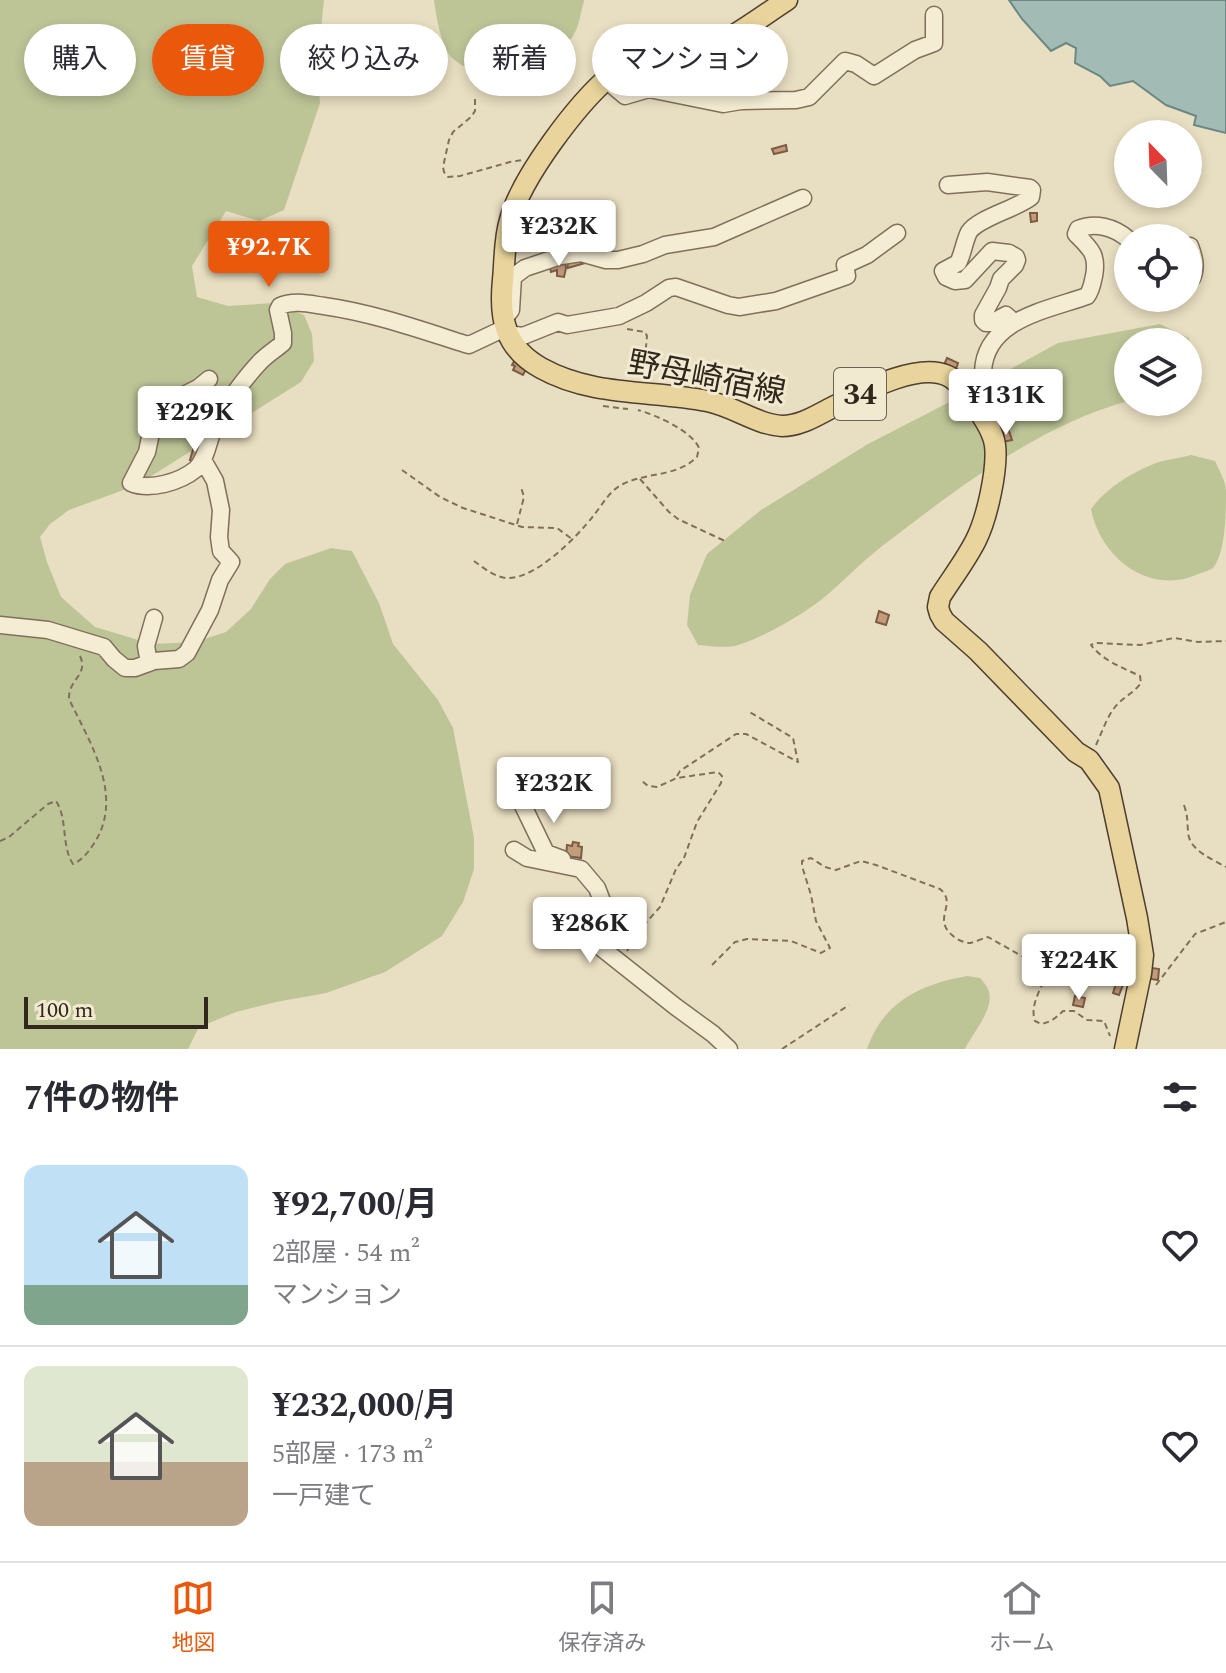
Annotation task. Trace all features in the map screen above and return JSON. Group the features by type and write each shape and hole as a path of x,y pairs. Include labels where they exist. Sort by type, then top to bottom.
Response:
{"main road":[{"path":"750,24 787,0"},
{"path":"505,328 501,299 510,219 525,184 574,115 592,95"},
{"name":"野母崎宿線","path":"505,328 518,350 527,358 540,368 571,382 622,392 705,400 782,426 809,420 890,380 920,372 937,373 960,386 985,418 995,444 993,477 987,511 976,539 940,597 938,607 944,621 978,651 1076,752 1089,760 1109,788 1143,955 1139,986 1117,1043"}],"street":[{"path":"684,96 723,104 796,100 809,97 845,61 874,76 915,50 934,43 934,15"},
{"path":"948,185 987,182 1032,190 1031,197 1024,203 972,228 958,263 943,271 946,277 955,281 965,280 992,251 1016,257 1015,265 1001,279 983,315 986,323 1006,315 1015,323"},
{"path":"209,379 198,388 156,409 147,452 131,483 142,486 165,484 188,475 198,467 210,434 230,401 261,360 283,343 280,306 292,303 347,309 469,345 505,328 511,310 513,277 525,268 581,253 618,260 665,245 714,237 803,198"},
{"path":"989,428 990,412 983,387 987,349 1022,318 1087,296 1096,263 1087,245 1076,234 1078,229 1094,225 1114,230"},
{"path":"505,328 523,336 558,322 567,325 619,316 676,287 739,307 776,301 847,276 845,265 867,255 897,233"},
{"path":"0,625 48,630 104,647 125,668 179,659 187,653 231,562 221,551 221,510 215,481 203,460"},
{"path":"149,663 146,646 154,618"},
{"path":"514,787 546,853 575,863 597,888 603,910 594,942 729,1049"},
{"path":"514,850 527,858 581,869"}],"path":[{"path":"475,99 475,111 449,140 444,172 448,177 460,176 521,159 525,165 525,184"},
{"path":"623,329 645,332 644,368"},
{"path":"474,561 500,577 511,579 527,573 573,540 610,493 622,484 676,470 693,461 699,452 692,436 646,412 606,408 597,404"},
{"path":"402,470 440,497 463,508 517,526 557,528 573,540"},
{"path":"640,479 678,519 727,542"},
{"path":"517,526 524,497 521,487"},
{"path":"0,841 56,801 73,864 86,855 102,830 108,800 96,753 69,699 72,683 82,673 83,662 73,646 72,637"},
{"path":"1089,760 1114,708 1141,683 1140,676 1106,658 1091,645 1140,645 1174,638 1198,642 1226,641"},
{"path":"677,778 680,771 736,734 746,734 798,762 793,738 748,711"},
{"path":"620,963 642,927 660,907 684,858 697,822 721,783 722,776 718,772 677,778 657,787 648,786 642,781"},
{"path":"1184,805 1191,843 1198,851 1226,867"},
{"path":"712,965 735,942 747,939 791,941 821,953 830,948 816,921 802,861 811,858 836,870 861,861 940,889 947,900 944,926 955,938 968,943 988,937 1043,968 1046,972 1044,983 1032,1011 1035,1021 1047,1023 1069,1010 1087,1020 1104,1021 1117,1043"},
{"path":"1139,986 1159,984 1195,934 1226,922"},
{"path":"782,1049 849,1005"}],"green space":[{"path":"0,0 324,0 321,24 280,24 280,96 319,96 320,103 284,210 259,221 226,211 192,266 197,297 228,306 274,303 304,315 312,334 314,361 301,382 137,485 69,510 50,524 40,537 61,597 95,627 152,644 195,642 226,632 251,609 270,579 285,564 331,548 352,551 379,603 393,644 438,700 453,728 474,838 474,869 463,902 442,936 385,972 326,993 236,1012 199,1027 188,1049 0,1049"},
{"path":"434,0 584,0 576,30 576,24 464,24 464,66 448,53 448,24 439,24"},
{"path":"1160,324 1168,328 1139,328"},
{"path":"1114,333 1114,406 1061,427 998,462 881,547 821,600 780,626 735,646 698,645 687,625 690,595 707,554 761,510 868,444 1058,343"},
{"path":"1191,455 1215,461 1222,475 1226,509 1221,552 1213,568 1196,575 1178,580 1144,576 1129,568 1104,542 1091,509 1113,487 1140,470"},
{"path":"967,976 980,978 990,996 986,1012 965,1049 867,1049 883,1019 906,998 934,984"}],"water":[{"path":"1009,0 1226,0 1226,133 1202,127 1202,120 1195,120 1196,116 1166,105 1133,81 1110,86 1100,76 1075,63 1076,48 1066,43 1051,51"}],"building":[{"path":"786,145 787,151 774,154 772,149"},
{"path":"1030,213 1037,213 1037,221 1031,222"},
{"path":"534,225 542,225 542,233 534,233"},
{"path":"583,256 585,263 568,268 567,261"},
{"path":"564,261 564,277 557,276 557,270 551,272 549,264"},
{"path":"516,358 524,362 521,367 526,369 523,375 513,370"},
{"path":"947,358 958,363 955,372 943,367"},
{"path":"1009,431 1012,440 1002,442 1000,433"},
{"path":"194,446 200,447 197,462 190,460"},
{"path":"879,611 889,615 886,625 876,622"},
{"path":"573,842 582,847 581,858 566,856 567,845 572,846"},
{"path":"1152,968 1159,969 1158,980 1151,979"},
{"path":"1119,974 1126,977 1119,995 1113,993"},
{"path":"1075,996 1085,998 1083,1007 1073,1005"}]}
